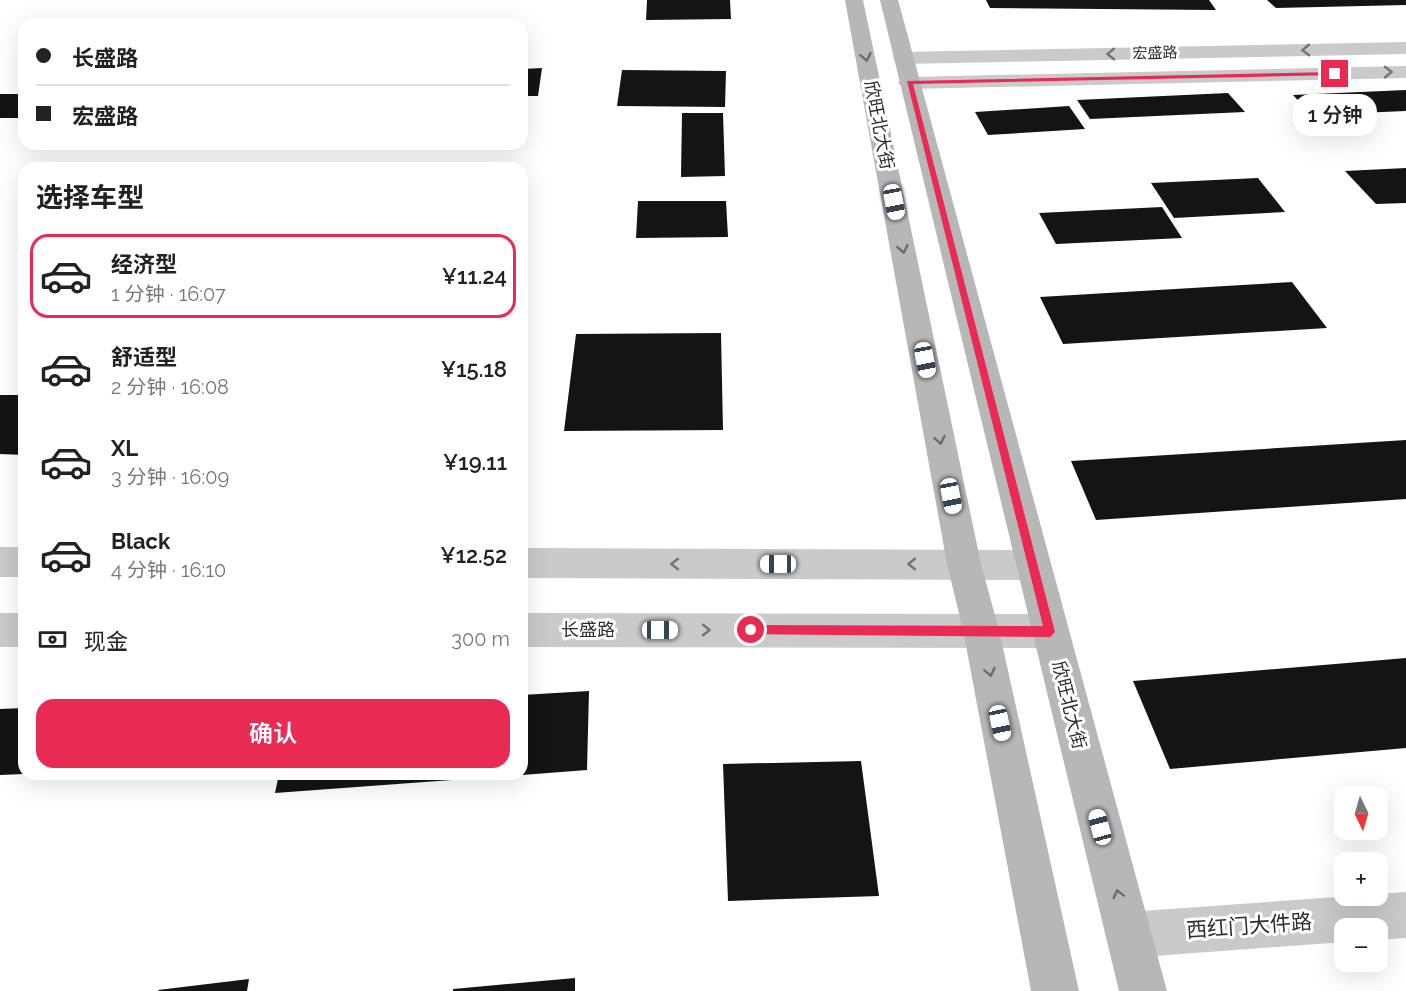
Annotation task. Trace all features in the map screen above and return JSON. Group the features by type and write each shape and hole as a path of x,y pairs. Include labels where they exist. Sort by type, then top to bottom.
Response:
{"main road":[{"name":"欣旺北大街","path":"854,0 964,564 981,630 1055,991"},
{"name":"欣旺北大街","path":"889,0 1143,991"}],"street":[{"name":"宏盛路","path":"906,70 1406,48"},
{"name":"宏盛路","path":"906,70 1406,72"},
{"path":"0,562 18,562"},
{"path":"528,563 1033,565"},
{"path":"0,630 18,630"},
{"name":"长盛路","path":"528,630 1050,632"},
{"name":"西红门大件路","path":"1128,935 1406,915"}],"building":[{"path":"647,0 730,0 731,19 646,20"},
{"path":"986,0 1209,0 1216,10 990,8"},
{"path":"1267,0 1406,0 1406,5 1276,8"},
{"path":"542,68 538,96 528,96 528,69"},
{"path":"622,70 726,71 725,107 617,106"},
{"path":"1406,90 1406,111 1312,115 1293,95"},
{"path":"1228,93 1245,112 1090,119 1077,100"},
{"path":"0,94 18,94 18,118 0,118"},
{"path":"1069,106 1085,129 988,135 975,112"},
{"path":"682,113 723,113 725,176 681,177"},
{"path":"1406,168 1406,203 1376,204 1345,171"},
{"path":"1258,178 1285,212 1174,218 1151,183"},
{"path":"638,201 726,201 728,237 636,238"},
{"path":"1162,207 1182,238 1056,244 1039,213"},
{"path":"1292,282 1327,328 1063,344 1040,297"},
{"path":"721,333 723,430 564,431 576,334"},
{"path":"0,395 18,395 18,455 0,454"},
{"path":"1406,440 1406,499 1096,520 1071,461"},
{"path":"1406,658 1406,748 1170,769 1133,681"},
{"path":"589,691 587,770 528,775 528,695"},
{"path":"18,708 18,774 0,775 0,709"},
{"path":"861,761 879,896 728,901 723,764"},
{"path":"278,780 452,780 275,793"},
{"path":"575,978 575,991 453,991 453,989"},
{"path":"249,979 247,991 158,990"}],"route":[{"path":"751,630 1050,632 909,83 1335,74"}]}
